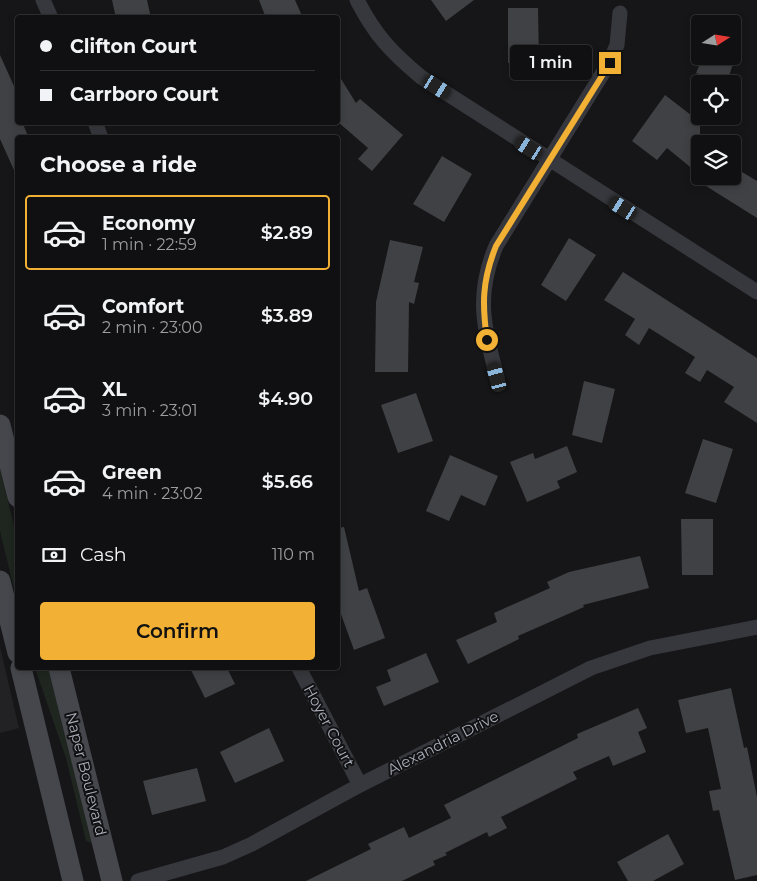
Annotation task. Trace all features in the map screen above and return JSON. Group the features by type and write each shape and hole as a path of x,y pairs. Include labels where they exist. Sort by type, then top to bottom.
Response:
{"main road":[{"path":"0,425 15,485"},
{"path":"0,581 15,641"},
{"path":"21,670 73,881"},
{"name":"Naper Boulevard","path":"60,670 112,881"}],"street":[{"path":"43,0 50,15"},
{"path":"357,0 370,24 391,52 421,77 757,292"},
{"path":"497,377 484,318 482,296 486,270 496,246 610,63 617,45 620,13"},
{"name":"Alexandria Drive","path":"138,881 223,857 553,687 617,658 689,639 757,627"},
{"name":"Hoyer Court","path":"300,670 360,785"}],"shaded area":[{"path":"0,467 15,531 15,593 0,531"},
{"path":"0,647 19,728 0,733"},
{"path":"36,670 50,670 92,843 86,841 66,758"}],"building":[{"path":"112,0 147,0 150,15 115,15"},
{"path":"259,0 295,0 302,15 265,15"},
{"path":"431,0 474,0 446,21"},
{"path":"508,8 538,8 539,63 508,63"},
{"path":"0,55 15,88 15,125 23,125 28,135 15,135 15,172 0,139"},
{"path":"699,65 733,65 729,75 701,75 696,73"},
{"path":"340,77 356,103 360,99 403,135 372,171 358,159 368,148 340,124"},
{"path":"665,95 691,115 691,125 700,125 700,135 691,135 691,168 667,148 657,160 632,141"},
{"path":"442,156 472,174 444,222 413,204"},
{"path":"741,171 757,181 757,218 704,185 741,185"},
{"path":"569,238 596,255 566,301 541,285"},
{"path":"390,240 423,247 414,282 419,283 414,304 409,302 408,372 375,372 376,302"},
{"path":"623,272 757,358 757,423 724,402 734,387 707,370 700,382 685,373 695,357 649,328 639,345 625,335 635,319 604,300"},
{"path":"584,381 615,389 602,443 572,435"},
{"path":"416,393 433,441 398,453 381,405"},
{"path":"703,439 733,449 716,503 685,493"},
{"path":"567,446 577,472 557,481 560,488 527,502 510,462 533,453 535,459"},
{"path":"450,455 498,476 485,506 461,495 449,521 426,511"},
{"path":"681,519 713,519 713,575 682,575"},
{"path":"344,527 359,591 367,588 385,638 354,650 340,612 340,528"},
{"path":"640,556 649,588 583,605 584,607 518,636 519,639 468,664 456,640 497,622 494,613 550,588 547,582 569,572"},
{"path":"426,653 439,682 384,706 376,687 391,681 387,670"},
{"path":"191,670 228,670 235,684 205,698"},
{"path":"731,688 744,748 747,747 757,797 757,875 735,880 719,810 713,811 709,791 721,789 708,728 686,733 678,700"},
{"path":"638,708 647,728 638,732 646,752 613,766 609,756 573,772 577,779 501,817 507,828 489,837 487,832 445,853 447,855 433,861 435,865 402,881 306,881 371,849 368,844 404,827 409,838 451,818 444,805 578,738 577,734"},
{"path":"269,728 284,761 235,783 220,752"},
{"path":"197,768 206,801 152,815 143,781"},
{"path":"668,834 684,864 653,881 628,881 617,862"}],"route":[{"path":"487,340 482,296 486,270 496,246 610,63"}]}
